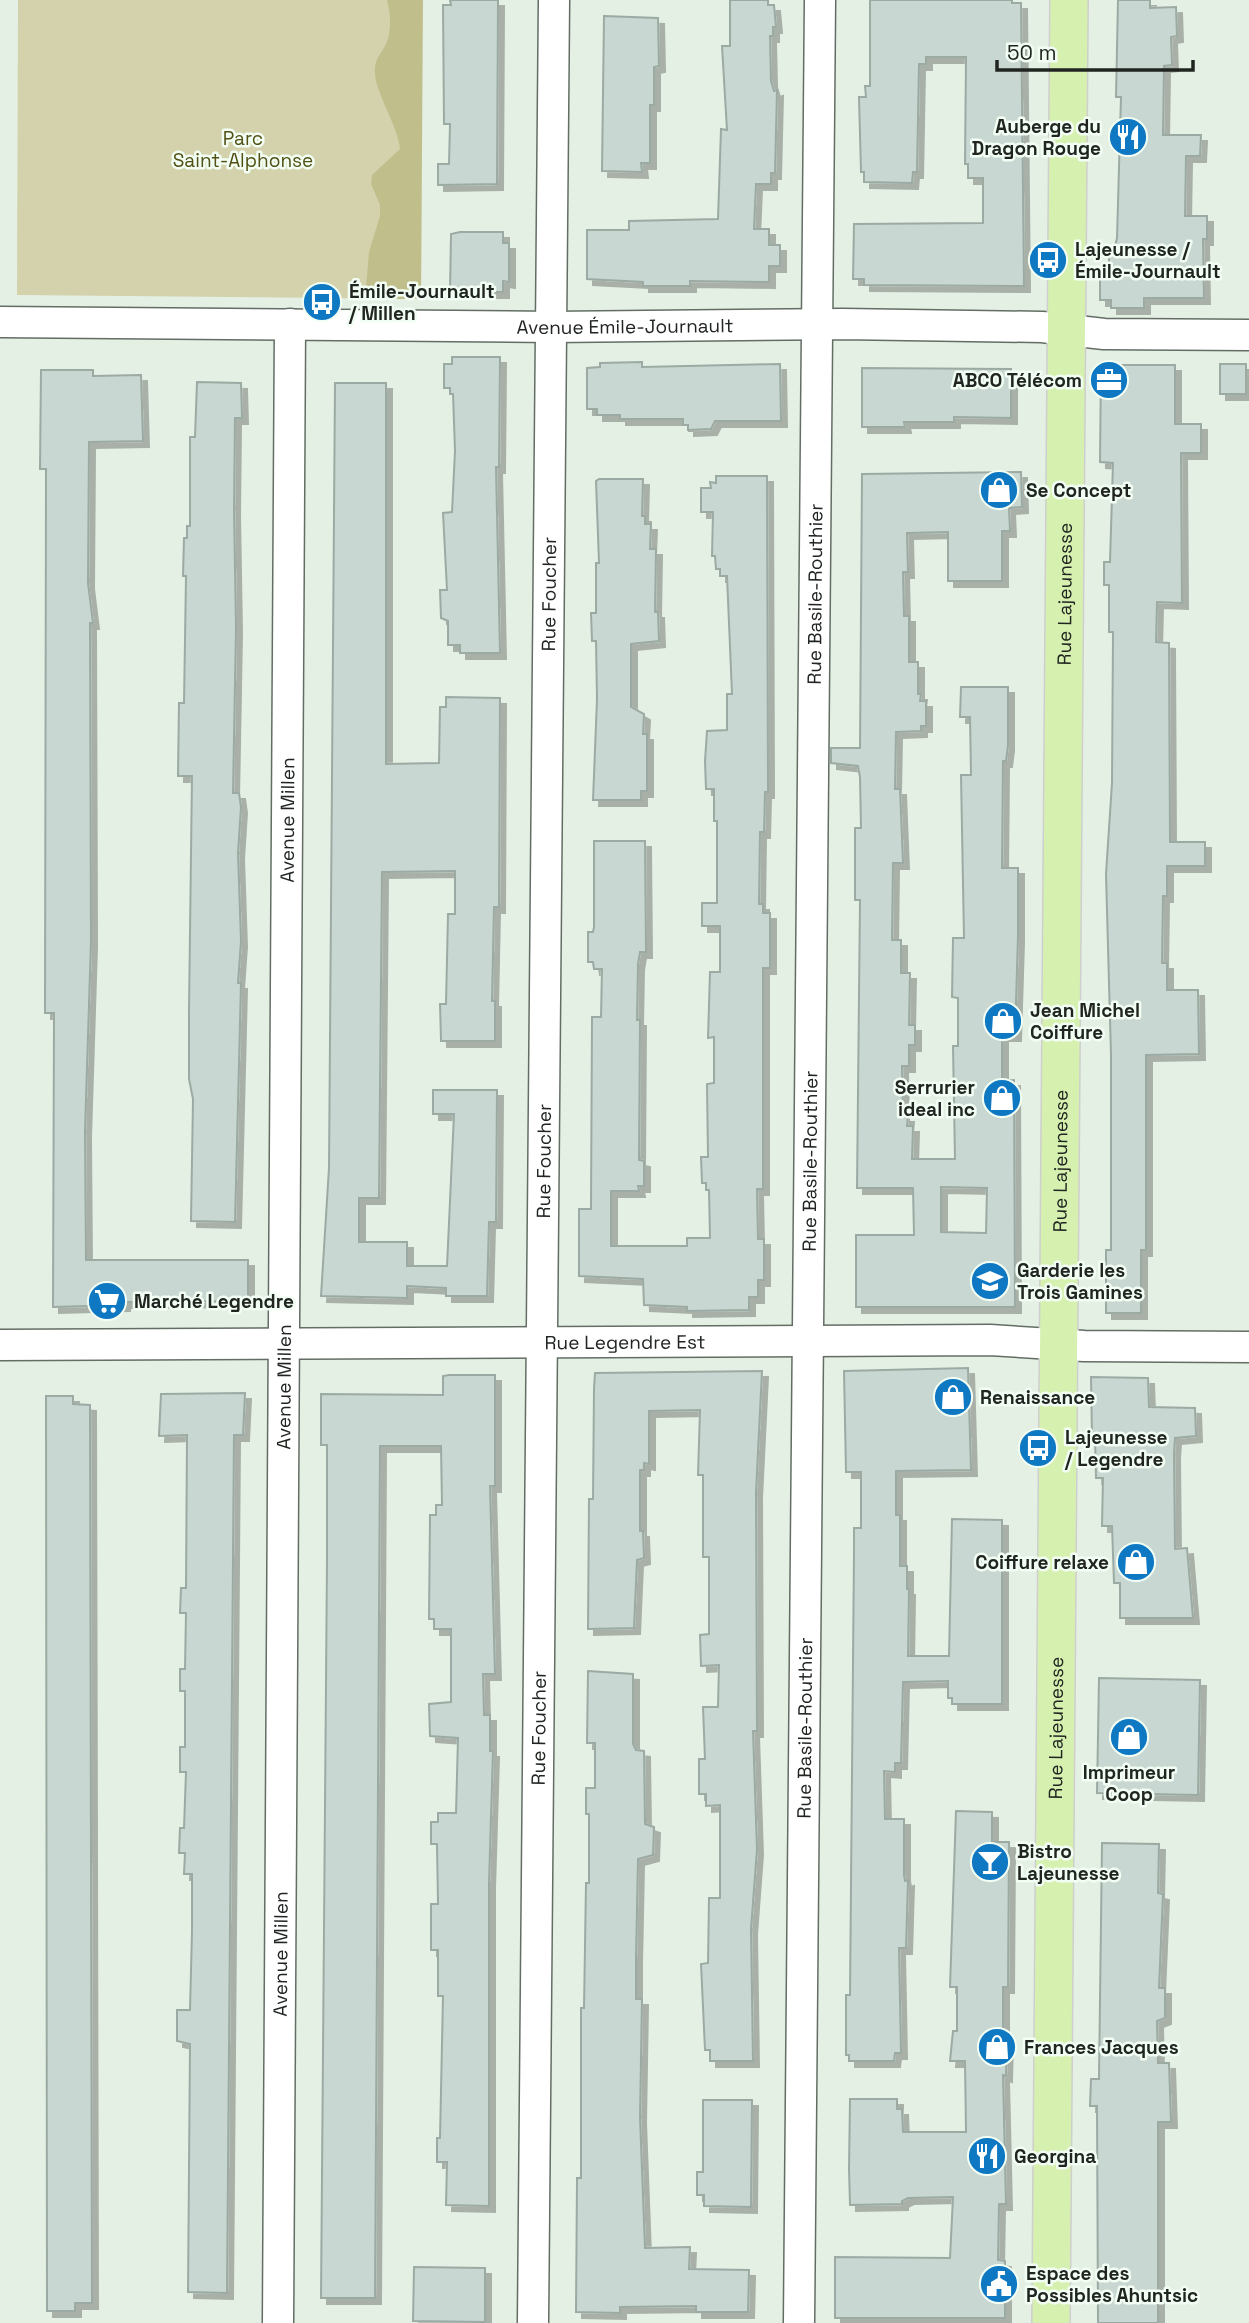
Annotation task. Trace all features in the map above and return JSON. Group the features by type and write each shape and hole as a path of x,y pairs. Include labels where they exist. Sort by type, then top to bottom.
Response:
{"main road":[{"name":"Rue Lajeunesse","path":"1051,2323 1069,0"}],"street":[{"name":"Rue Foucher","path":"533,2323 554,0"},
{"name":"Rue Basile-Routhier","path":"799,2323 820,0"},
{"name":"Avenue Émile-Journault","path":"0,322 552,327 819,324 1067,330 1104,334 1249,335"},
{"name":"Avenue Millen","path":"278,2323 290,324"},
{"name":"Rue Legendre Est","path":"0,1345 990,1340 1059,1345 1249,1347"}],"green space":[{"name":"Parc Saint-Alphonse","path":"18,0 422,0 421,299 17,295"}],"shaded area":[{"path":"387,0 423,0 421,299 365,299 369,252 380,216 380,205 371,184 372,175 400,149 375,76 376,62 387,43 390,31"}],"building":[{"path":"450,0 498,0 497,184 438,185 438,164 449,164 450,124 444,124 443,5 451,5"},
{"path":"730,0 768,0 768,5 774,5 776,27 773,27 773,36 770,36 771,81 774,91 777,90 775,173 771,173 771,184 756,184 754,229 769,229 769,245 780,245 780,266 769,266 769,282 690,281 690,286 643,286 643,282 587,279 587,230 629,230 629,221 718,219 721,129 727,130 722,46 730,46"},
{"path":"870,0 1012,0 1012,3 1021,3 1024,286 864,285 864,279 853,279 854,224 983,223 983,178 968,178 968,164 965,164 966,57 926,57 926,64 919,64 917,172 913,172 912,183 864,182 864,172 861,172 859,97 866,97 865,86 870,86"},
{"path":"1118,0 1150,0 1150,8 1176,7 1177,36 1171,37 1172,65 1164,66 1163,135 1201,135 1200,156 1186,156 1185,216 1207,216 1207,239 1203,239 1204,298 1144,298 1144,308 1111,308 1111,300 1100,300 1100,276 1109,276 1109,249 1114,250 1117,238 1121,97 1116,97"},
{"path":"604,16 658,18 659,66 654,67 654,105 650,105 650,163 641,163 642,172 602,171"},
{"path":"503,232 503,243 509,243 509,282 503,281 503,292 450,292 451,234"},
{"path":"452,357 500,357 499,467 496,467 500,653 460,653 460,645 448,645 448,621 441,618 440,590 447,590 443,513 452,512 455,451 453,394 450,394 450,388 444,388 444,364 452,364"},
{"path":"642,362 642,367 780,364 781,421 715,421 711,429 688,430 688,425 683,425 683,419 620,419 620,415 597,415 597,409 587,409 587,368 600,367 600,363"},
{"path":"1220,364 1246,364 1246,394 1220,394"},
{"path":"1101,365 1175,365 1175,424 1201,424 1201,453 1181,453 1182,603 1157,602 1156,642 1169,643 1170,842 1205,842 1205,866 1167,866 1167,896 1163,896 1162,963 1167,963 1167,990 1198,990 1199,1054 1146,1055 1146,1250 1141,1250 1141,1313 1106,1313 1106,1250 1111,1250 1111,1055 1106,874 1112,783 1113,632 1109,632 1109,585 1104,585 1104,562 1110,562 1113,463 1100,462"},
{"path":"862,368 1011,369 1011,418 954,417 954,422 904,422 905,427 862,427"},
{"path":"41,370 93,370 93,376 141,375 143,441 89,442 88,583 93,623 90,623 91,941 85,1131 86,1260 248,1260 248,1301 124,1302 124,1305 53,1307 54,1013 45,1013 46,469 40,469"},
{"path":"197,382 241,383 242,418 235,418 234,509 236,627 233,793 239,793 241,807 238,853 241,941 238,983 241,983 235,1222 191,1221 193,1099 189,1079 189,1010 192,776 178,776 179,703 184,703 184,538 187,538 187,526 190,526 190,437 195,437"},
{"path":"335,383 386,383 386,764 439,763 440,707 446,707 446,697 500,698 499,907 494,907 492,1001 495,1001 495,1041 441,1041 440,1004 446,1004 448,914 455,914 455,871 382,872 379,1198 359,1198 359,1242 407,1242 407,1266 447,1266 454,1114 433,1114 433,1090 497,1090 496,1222 489,1222 487,1296 446,1296 446,1288 407,1286 407,1298 321,1296 329,1168"},
{"path":"1021,472 1022,507 1009,508 1010,531 1002,531 1002,581 948,581 948,532 907,533 908,572 903,572 904,616 909,616 909,662 918,662 918,694 921,694 920,701 926,701 926,726 921,726 921,731 896,732 895,789 900,789 903,863 893,863 892,940 901,940 901,973 910,973 909,1025 915,1025 915,1045 909,1045 909,1066 902,1066 903,1116 908,1116 907,1126 913,1126 912,1159 955,1159 953,1046 958,1046 958,998 952,997 953,938 964,938 961,775 971,775 970,717 960,717 961,687 1008,687 1008,745 1006,761 1003,761 1002,868 1018,868 1018,936 1015,1035 1002,1035 1002,1081 1014,1080 1015,1307 856,1307 856,1235 914,1235 913,1188 857,1188 860,900 855,900 855,828 861,828 860,777 858,766 831,763 831,748 860,748 862,474","holes":["941,1187 987,1188 986,1233 941,1232"]},
{"path":"716,476 767,476 768,792 765,792 764,832 760,832 759,904 763,904 763,913 770,913 770,968 763,968 763,1189 757,1189 758,1239 764,1239 764,1280 758,1280 758,1297 749,1297 749,1310 687,1311 687,1307 644,1305 643,1279 579,1276 579,1209 591,1209 592,1017 601,1017 602,969 594,969 593,962 588,962 588,932 593,932 594,927 594,841 645,841 646,952 640,952 638,964 637,1020 640,1020 639,1160 644,1161 644,1186 638,1186 639,1191 611,1191 611,1246 687,1246 687,1238 710,1238 709,1190 706,1190 706,1183 702,1183 701,1157 708,1157 707,1084 714,1083 714,1037 708,1038 710,972 720,972 720,926 702,926 702,903 717,903 717,821 714,821 714,789 706,789 705,761 707,731 727,730 727,694 732,694 727,576 720,576 720,569 716,569 715,556 712,556 713,512 701,512 701,488 711,488 710,482 716,483"},
{"path":"643,479 642,516 645,516 645,524 651,524 650,549 656,549 655,612 658,612 659,641 631,644 631,707 644,714 643,734 647,734 647,791 641,791 641,800 593,800 597,699 596,641 592,641 591,613 596,613 596,563 599,563 596,481"},
{"path":"968,1368 971,1470 896,1471 896,1515 900,1515 900,1566 907,1566 909,1589 908,1656 949,1656 952,1519 1002,1520 1002,1704 952,1704 952,1698 948,1698 948,1681 903,1682 901,1763 895,1763 895,1772 884,1771 885,1819 904,1819 904,1875 905,1881 908,1880 906,1948 899,1948 901,2053 895,2053 894,2061 849,2061 849,2055 846,2055 846,1995 850,1995 854,1528 861,1528 861,1472 846,1472 844,1371"},
{"path":"762,1371 756,1492 757,1731 753,1731 757,1849 751,1929 753,2061 710,2061 710,2050 705,2050 701,1964 708,1963 709,1898 720,1898 720,1805 706,1806 706,1794 699,1794 699,1759 705,1759 703,1707 718,1707 719,1665 701,1666 700,1635 709,1634 709,1557 703,1557 703,1475 698,1475 700,1410 649,1411 649,1464 644,1463 644,1470 640,1470 640,1531 643,1531 644,1558 637,1560 634,1628 588,1629 589,1499 593,1499 595,1373"},
{"path":"495,1375 495,1486 490,1486 495,1674 483,1674 484,1715 490,1715 490,1751 493,1751 489,1883 489,2206 446,2205 447,2162 437,2162 437,2138 440,2138 443,1996 438,1996 438,1950 431,1950 431,1904 438,1904 437,1844 431,1844 431,1822 438,1822 438,1813 456,1813 458,1738 430,1736 429,1704 451,1702 451,1629 434,1629 434,1619 429,1619 430,1515 436,1515 436,1505 442,1505 441,1446 380,1446 375,2298 321,2298 327,1445 321,1445 321,1394 443,1395 443,1376"},
{"path":"1091,1377 1148,1378 1149,1407 1195,1408 1196,1436 1175,1438 1174,1453 1175,1549 1187,1548 1193,1618 1120,1618 1120,1583 1114,1583 1112,1526 1102,1526 1103,1478 1096,1478"},
{"path":"245,1393 243,1435 234,1435 227,2293 188,2292 190,2044 177,2041 177,2010 190,2010 192,1931 192,1874 184,1874 185,1853 179,1853 180,1828 184,1828 186,1772 180,1772 180,1747 185,1747 185,1691 180,1691 180,1669 185,1669 186,1613 180,1613 181,1588 186,1588 187,1435 159,1436 161,1394"},
{"path":"46,1396 73,1396 73,1404 90,1405 92,2303 75,2303 75,2311 47,2311"},
{"path":"588,1671 633,1674 633,1744 636,1750 644,1751 645,1824 654,1827 653,1855 638,1859 636,1999 642,1999 640,2117 645,2248 690,2247 689,2269 749,2270 748,2312 696,2312 696,2306 620,2307 620,2313 576,2312 577,2178 581,2178 581,2008 584,2008 586,1883 589,1883 589,1814 586,1814 586,1788 595,1788 595,1743 587,1743"},
{"path":"1099,1678 1200,1680 1198,1795 1097,1793"},
{"path":"956,1811 992,1812 992,1842 1009,1842 1008,1987 1003,1987 1003,2031 1007,2033 1006,2076 1003,2075 1006,2204 999,2204 998,2260 1005,2261 1005,2318 835,2318 835,2257 950,2258 953,2197 908,2198 902,2201 902,2204 850,2205 849,2169 850,2099 897,2099 897,2109 902,2109 903,2132 966,2132 965,2061 950,2061 953,2031 957,2031 957,1987 950,1987"},
{"path":"1102,1843 1159,1844 1158,1893 1163,1894 1159,1988 1165,1988 1165,2018 1157,2021 1158,2063 1169,2063 1171,2122 1158,2122 1158,2323 1098,2323 1097,2106 1090,2106 1091,2079 1099,2079"},
{"path":"703,2100 752,2100 751,2207 704,2206 704,2195 697,2195 697,2172 703,2172"},
{"path":"414,2267 485,2268 485,2322 413,2321"}],"place":[{"name":"Auberge du Dragon Rouge","path":"1128,137"},
{"name":"Lajeunesse / Émile-Journault","path":"1048,260"},
{"name":"Émile-Journault / Millen","path":"322,302"},
{"name":"ABCO Télécom","path":"1109,380"},
{"name":"Se Concept","path":"999,490"},
{"name":"Jean Michel Coiffure","path":"1003,1021"},
{"name":"Serrurier ideal inc","path":"1002,1098"},
{"name":"Garderie les Trois Gamines","path":"990,1281"},
{"name":"Marché Legendre","path":"107,1301"},
{"name":"Renaissance","path":"953,1397"},
{"name":"Lajeunesse / Legendre","path":"1038,1448"},
{"name":"Coiffure relaxe","path":"1136,1562"},
{"name":"Imprimeur Coop","path":"1129,1737"},
{"name":"Bistro Lajeunesse","path":"990,1862"},
{"name":"Frances Jacques","path":"997,2047"},
{"name":"Georgina","path":"987,2156"},
{"name":"Espace des Possibles Ahuntsic","path":"999,2284"}]}
